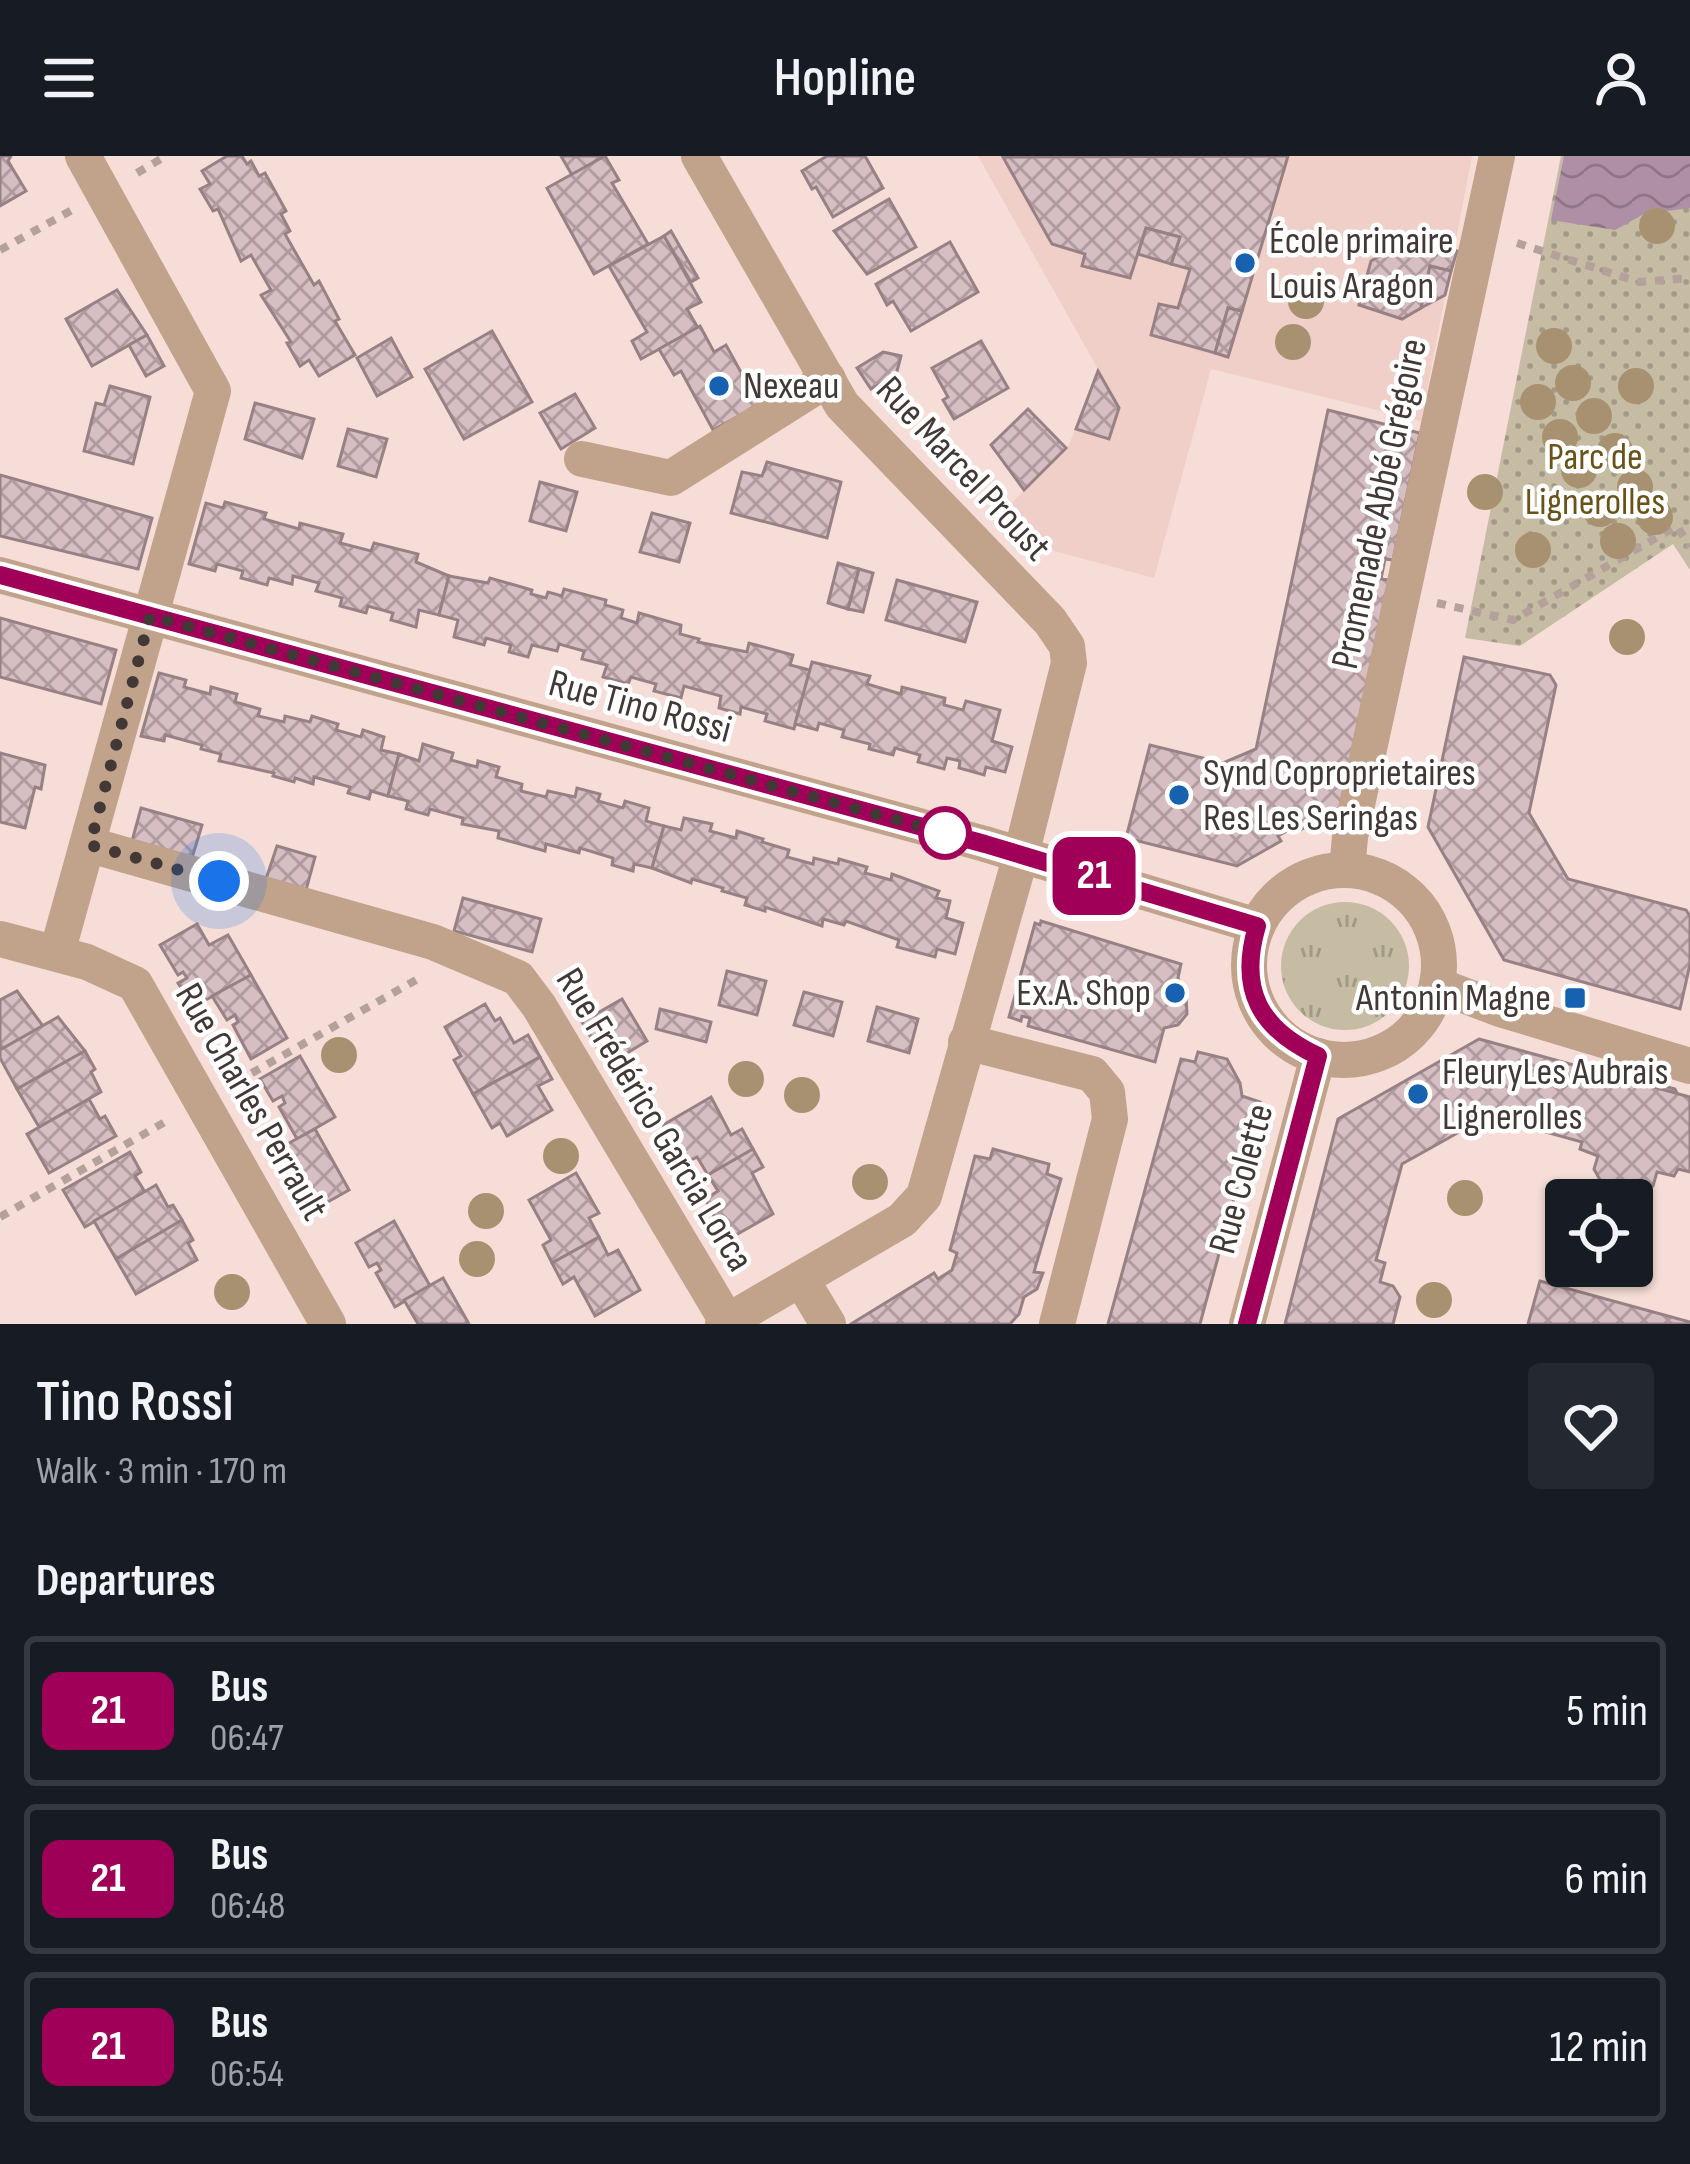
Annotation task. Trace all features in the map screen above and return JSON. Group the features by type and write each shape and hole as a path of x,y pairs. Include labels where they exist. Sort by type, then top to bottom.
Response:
{"street":[{"path":"57,953 213,391 83,156"},
{"name":"Rue Marcel Proust","path":"699,156 842,405 1050,621 1082,639 924,1196 916,1210 725,1323"},
{"name":"Promenade Abbé Grégoire","path":"1347,870 1498,156"},
{"path":"582,459 671,478 828,379"},
{"name":"Rue Tino Rossi","path":"0,575 1021,855 1257,926"},
{"name":"Rue Frédérico Garcia Lorca","path":"90,845 434,941 518,979 539,1006 725,1323"},
{"path":"1347,870 1374,874 1399,887 1419,906 1433,930 1439,957 1437,985 1426,1013 1406,1037 1379,1053 1349,1060 1318,1056 1292,1044 1270,1025 1249,975 1257,926 1272,902 1294,884 1319,873 1347,870"},
{"name":"Rue Charles Perrault","path":"0,939 87,962 135,984 328,1324"},
{"path":"1437,985 1499,1009 1690,1066"},
{"path":"967,1042 1092,1074 1107,1092 1110,1120 1057,1324"},
{"name":"Rue Colette","path":"1247,1324 1318,1056"},
{"path":"801,1279 827,1324"}],"path":[{"path":"1481,233 1639,282 1690,278"},
{"path":"1403,596 1513,620 1677,526 1690,548"},
{"path":"0,1217 419,979 434,941"}],"shaded area":[{"name":"École primaire Louis Aragon","path":"978,156 1472,156 1421,421 1211,369 1154,578 1025,543 998,517 1069,445 1098,369"}],"green space":[{"name":"Parc de Lignerolles","path":"1561,156 1690,156 1690,570 1673,544 1520,646 1465,638"},
{"path":"1345,902 1369,907 1390,921 1404,942 1409,966 1404,990 1390,1011 1369,1025 1345,1030 1321,1025 1300,1011 1286,990 1281,966 1286,942 1300,921 1321,907"}],"water":[{"path":"1564,156 1690,156 1690,208 1644,214 1615,230 1551,220"}],"building":[{"path":"0,156 11,156 8,161 26,191 0,206"},
{"path":"227,156 242,156 247,164 251,161 259,176 265,173 286,211 281,214 290,231 285,234 314,285 319,281 355,355 319,376 309,360 300,366 287,343 291,342 261,295 271,290 251,255 241,261 218,209 213,211 200,189 210,184 202,171"},
{"path":"561,156 605,156 572,175"},
{"path":"605,156 619,180 612,183 648,244 594,274 547,188"},
{"path":"827,156 865,156 883,188 833,217 802,171"},
{"path":"1288,156 1242,311 1228,308 1215,353 1151,335 1159,304 1178,308 1190,269 1171,264 1180,237 1146,228 1130,278 1082,266 1085,254 1052,244 1003,157"},
{"path":"889,199 916,247 867,274 834,231"},
{"path":"1146,228 1180,237 1171,264 1138,254"},
{"path":"671,231 698,278 691,282 664,236"},
{"path":"664,236 701,302 687,309 698,328 641,359 632,341 647,332 609,266"},
{"path":"1411,238 1457,251 1451,271 1430,266 1421,308 1402,319 1359,305 1371,261"},
{"path":"950,242 978,292 911,331 893,301 887,305 876,284"},
{"path":"1430,266 1451,271 1445,295 1421,308"},
{"path":"117,290 147,335 92,366 66,319"},
{"path":"1228,308 1242,311 1228,357 1215,353"},
{"path":"700,326 714,352 726,345 759,405 713,430 681,371 674,375 659,349"},
{"path":"492,331 532,402 464,439 425,369"},
{"path":"147,335 164,366 146,376 129,345"},
{"path":"391,338 412,377 377,396 357,358"},
{"path":"981,341 1008,388 954,419 932,368"},
{"path":"883,352 901,356 896,375 871,389 857,368"},
{"path":"1098,371 1119,408 1109,439 1076,429"},
{"path":"110,386 150,397 133,464 84,451 96,403 104,405"},
{"path":"575,394 595,428 561,449 540,413"},
{"path":"255,403 314,419 302,458 245,439"},
{"path":"1028,409 1066,448 1024,490 991,445"},
{"path":"1328,410 1420,433 1393,560 1385,559 1381,579 1389,580 1343,806 1302,829 1299,824 1278,836 1281,841 1237,866 1126,838 1150,745 1223,763 1256,749"},
{"path":"348,429 387,439 376,477 338,466"},
{"path":"767,462 841,482 827,538 731,513 742,472 762,476"},
{"path":"0,475 152,518 138,569 0,536"},
{"path":"540,482 577,492 566,531 530,521"},
{"path":"225,502 266,513 264,519 299,529 300,523 343,534 340,543 371,551 374,543 418,554 416,562 449,576 439,615 419,610 416,627 391,620 393,613 368,606 366,613 340,606 342,598 316,591 319,583 293,576 292,584 269,578 267,585 241,578 243,571 217,564 215,571 189,564 206,503 223,508"},
{"path":"652,513 690,523 679,562 640,552"},
{"path":"838,563 859,569 848,609 828,603"},
{"path":"859,569 873,573 863,612 848,609"},
{"path":"449,576 488,583 490,578 546,598 548,592 562,596 564,589 606,600 605,605 623,610 621,618 637,623 639,613 681,625 680,634 698,642 747,652 749,643 793,655 790,665 810,670 794,729 765,721 767,714 741,707 740,714 719,708 721,696 684,686 681,698 654,691 656,684 631,677 628,684 603,677 607,665 582,659 584,651 559,644 557,651 532,645 528,657 509,652 511,645 486,638 484,645 454,637 458,620 439,615"},
{"path":"897,580 977,602 965,642 886,620"},
{"path":"0,618 116,650 101,704 0,677"},
{"path":"1464,657 1550,675 1556,685 1529,813 1568,879 1686,910 1690,964 1680,1009 1504,960 1428,827"},
{"path":"812,662 870,676 867,684 901,694 902,687 945,698 944,705 963,710 966,701 1000,710 992,741 1012,747 1005,772 986,767 984,775 959,768 960,761 947,758 944,769 918,762 920,755 895,748 893,755 869,749 870,744 842,737 844,730 819,723 817,730 795,724"},
{"path":"159,673 186,680 184,687 210,694 211,687 237,694 235,702 260,709 258,716 310,722 312,716 338,724 336,730 361,737 363,730 384,737 381,750 399,754 388,796 371,791 369,799 348,793 350,787 314,777 313,784 295,778 294,782 219,761 221,754 201,749 202,745 165,735 164,741 141,736"},
{"path":"423,744 453,753 451,760 499,767 496,777 522,784 521,791 575,797 577,788 600,794 598,801 623,808 625,801 649,808 646,821 664,826 652,868 634,864 633,871 612,865 613,858 580,848 579,853 546,844 545,851 498,838 499,831 462,824 463,818 430,809 428,815 406,809 408,801 388,796 399,754 419,761"},
{"path":"0,753 45,765 25,828 0,822"},
{"path":"141,808 202,825 192,858 132,841"},
{"path":"684,818 712,824 710,831 736,838 737,831 763,839 789,850 787,857 813,864 814,858 838,864 839,859 867,867 865,873 891,880 892,874 939,891 936,898 950,901 946,918 963,923 955,954 937,949 935,957 897,947 899,940 846,921 844,925 823,919 822,926 765,907 765,911 745,905 747,898 723,888 692,879 691,883 652,868 664,826 681,830"},
{"path":"277,846 315,857 306,890 266,879"},
{"path":"463,898 541,919 532,952 454,931"},
{"path":"1035,923 1181,964 1178,978 1186,995 1187,1014 1178,1025 1164,1028 1155,1062 1028,1026 1030,1018 1009,1017"},
{"path":"197,924 209,945 228,935 251,975 193,1007 178,983 187,978 183,972 178,975 160,945"},
{"path":"727,971 766,981 757,1015 719,1005"},
{"path":"251,975 287,1038 251,1059 233,1025 238,1022 235,1015 227,1020 212,996"},
{"path":"17,991 43,1026 0,1050 0,1000"},
{"path":"804,992 842,1002 833,1036 794,1025"},
{"path":"622,999 647,1041 607,1065 582,1022"},
{"path":"485,1004 495,1021 500,1018 514,1043 528,1035 540,1057 473,1094 454,1060 461,1056 445,1027"},
{"path":"877,1007 918,1019 909,1053 868,1041"},
{"path":"660,1009 711,1022 706,1042 656,1029"},
{"path":"58,1017 85,1051 17,1089 0,1050"},
{"path":"1479,1039 1690,1097 1690,1172 1678,1169 1674,1176 1657,1172 1653,1186 1653,1179 1599,1179 1594,1169 1598,1156 1580,1149 1582,1142 1488,1116 1402,1164 1376,1260 1385,1263 1380,1282 1393,1286 1400,1297 1393,1324 1285,1324 1338,1119"},
{"path":"85,1051 101,1092 39,1127 17,1089"},
{"path":"1198,1052 1227,1059 1242,1096 1260,1102 1200,1324 1108,1324 1181,1059 1195,1062"},
{"path":"300,1056 335,1117 297,1139 279,1107 285,1103 282,1096 273,1101 260,1079"},
{"path":"540,1057 552,1079 538,1086 552,1110 507,1136 500,1123 492,1128 473,1094"},
{"path":"1624,1075 1675,1089 1677,1093 1620,1078"},
{"path":"711,1097 731,1135 742,1129 753,1149 708,1175 697,1157 685,1163 663,1125"},
{"path":"89,1099 116,1136 49,1173 27,1134"},
{"path":"315,1129 349,1190 310,1212 296,1188 305,1183 301,1176 295,1180 278,1149"},
{"path":"753,1149 763,1167 752,1173 773,1214 727,1240 705,1199 718,1191 708,1175"},
{"path":"993,1149 1049,1164 1047,1174 1061,1179 1034,1272 1043,1273 1037,1289 1024,1297 1019,1314 1010,1324 851,1324 934,1273 938,1279 952,1270 957,1253 950,1250 975,1156 990,1159"},
{"path":"130,1152 141,1172 135,1176 145,1192 85,1227 63,1190"},
{"path":"576,1173 599,1213 589,1218 599,1237 552,1263 543,1245 551,1240 529,1200"},
{"path":"156,1185 182,1220 116,1259 94,1221"},
{"path":"182,1220 197,1260 136,1294 116,1259"},
{"path":"394,1221 430,1286 395,1307 376,1273 381,1270 377,1263 369,1267 356,1243"},
{"path":"599,1237 608,1255 618,1250 640,1290 595,1316 574,1277 563,1284 552,1263"},
{"path":"443,1278 469,1324 418,1324 404,1300"},
{"path":"1540,1281 1545,1287 1562,1287 1690,1322 1690,1324 1528,1324"}],"bus line":[{"name":"21","path":"0,575 985,844 1257,926 1249,975 1256,1000 1270,1025 1292,1044 1318,1056 1247,1324"}],"place":[{"name":"École primaire Louis Aragon","path":"1245,263"},
{"name":"Nexeau","path":"719,386"},
{"name":"Synd Coproprietaires Res Les Seringas","path":"1179,795"},
{"name":"Ex.A. Shop","path":"1175,993"},
{"name":"Antonin Magne","path":"1575,998"},
{"name":"FleuryLes Aubrais Lignerolles","path":"1418,1094"}],"route":[{"path":"219,881 90,845 150,616 945,833"}]}
